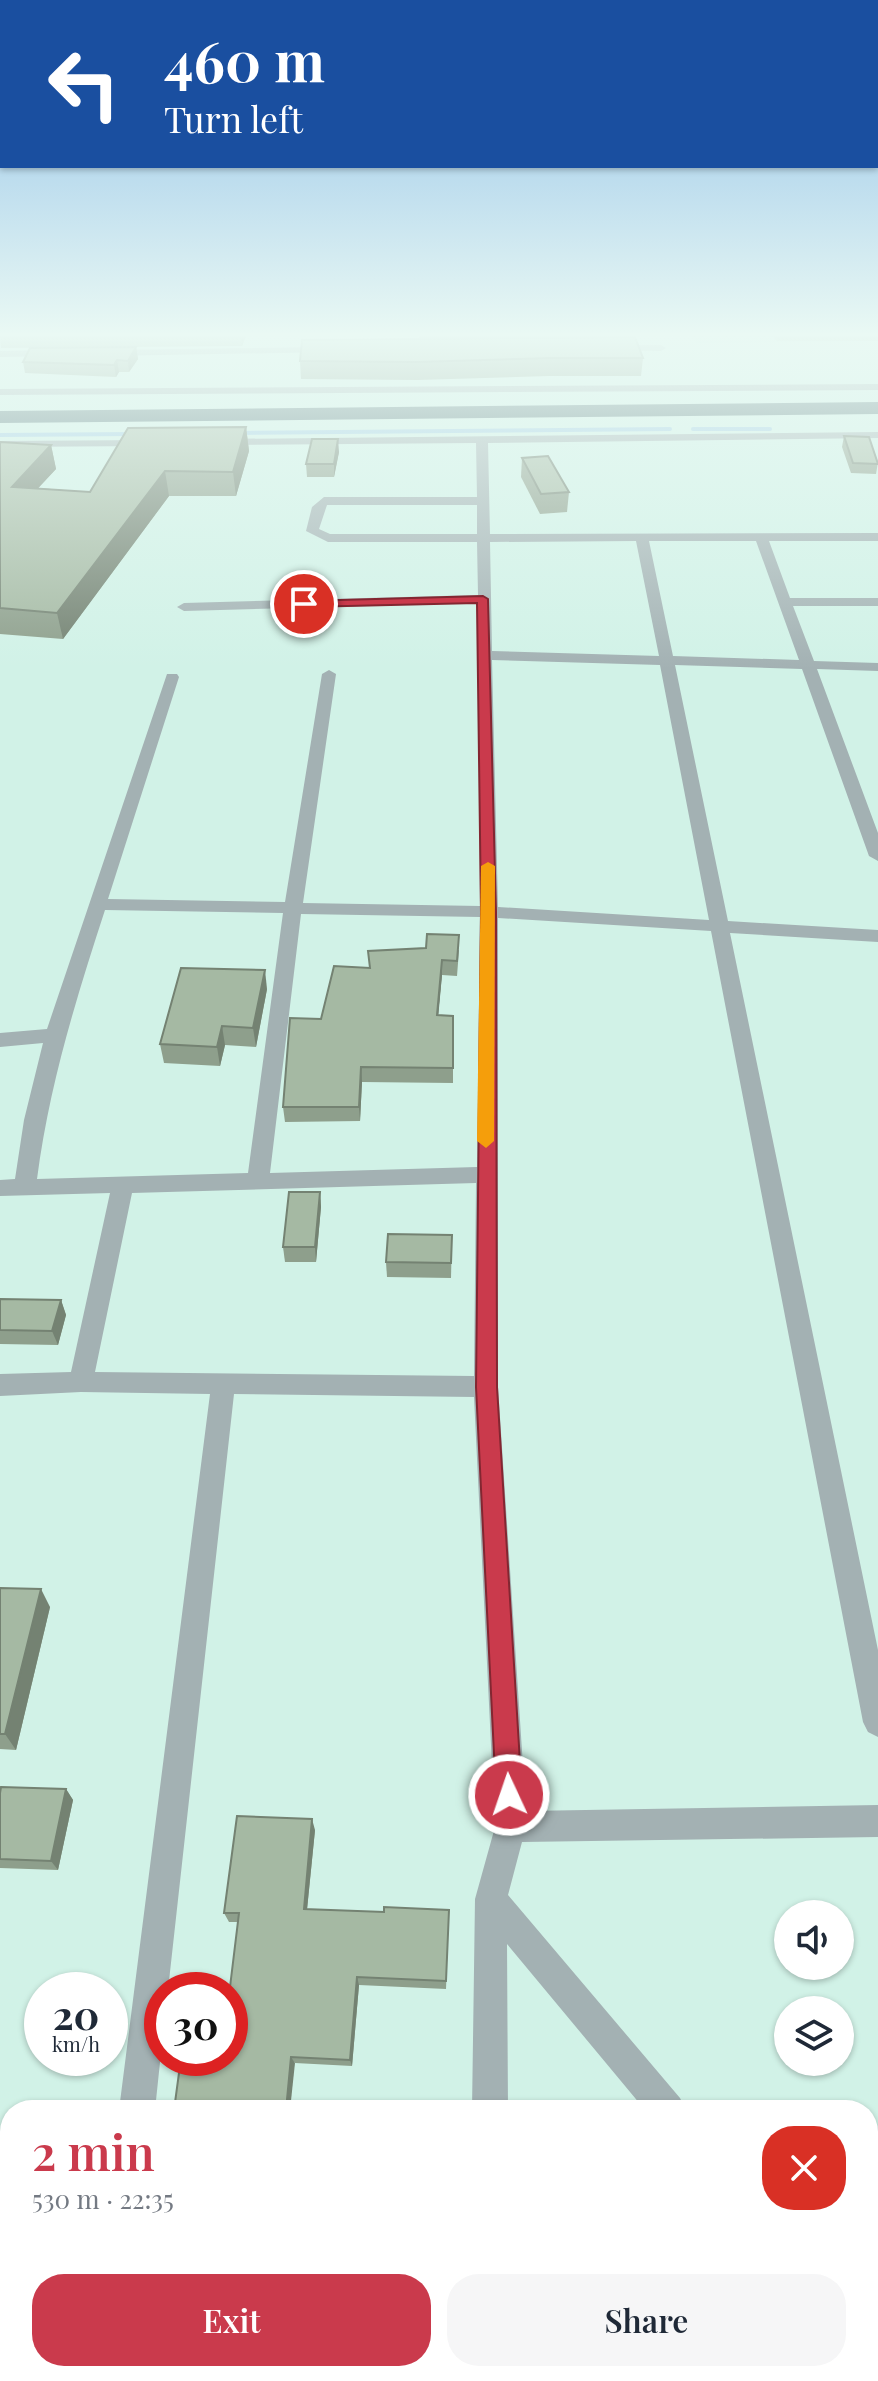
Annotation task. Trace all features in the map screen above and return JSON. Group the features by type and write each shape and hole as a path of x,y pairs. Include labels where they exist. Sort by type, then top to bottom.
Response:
{"street":[{"path":"482,447 489,912 486,1387 511,1827 491,1899 490,2100"},
{"path":"482,501 324,501 318,507 312,531 328,538 878,537"},
{"path":"642,537 878,1722"},
{"path":"761,537 878,856"},
{"path":"184,607 483,599"},
{"path":"787,602 878,602"},
{"path":"483,655 667,663 878,667"},
{"path":"258,1181 293,908 329,674"},
{"path":"25,1186 34,1120 55,1035 172,677"},
{"path":"99,904 489,912 878,936"},
{"path":"0,1040 55,1035"},
{"path":"0,1188 485,1175"},
{"path":"81,1382 123,1184"},
{"path":"0,1385 81,1382 486,1387"},
{"path":"138,2100 223,1386"},
{"path":"511,1827 878,1821"},
{"path":"491,1899 660,2100"}],"building":[{"path":"0,447 49,447 12,487 90,492 117,447 240,447 233,472 165,471 57,613 0,608"},
{"path":"310,447 337,447 334,464 306,464"},
{"path":"848,447 872,447 878,464 853,463"},
{"path":"548,456 569,492 541,494 522,458"},
{"path":"427,934 459,935 457,961 442,960 437,1015 453,1016 453,1068 361,1067 359,1107 283,1107 290,1018 321,1019 334,966 370,968 368,951 426,948"},
{"path":"181,968 265,970 253,1028 222,1026 217,1047 160,1044"},
{"path":"289,1192 320,1192 315,1247 283,1247"},
{"path":"388,1234 452,1235 451,1263 386,1262"},
{"path":"0,1299 61,1300 52,1331 0,1330"},
{"path":"0,1588 41,1589 5,1734 0,1734"},
{"path":"1,1787 66,1789 51,1861 0,1859"},
{"path":"237,1816 312,1819 304,1909 384,1912 384,1907 449,1910 446,1981 357,1977 350,2060 291,2057 287,2100 175,2100 179,2076 248,2076 248,1972 232,1972 239,1913 224,1913"}],"slow traffic":[{"path":"486,1141 488,866"}],"route":[{"path":"304,604 483,599 489,912 486,1387 509,1795"}]}
